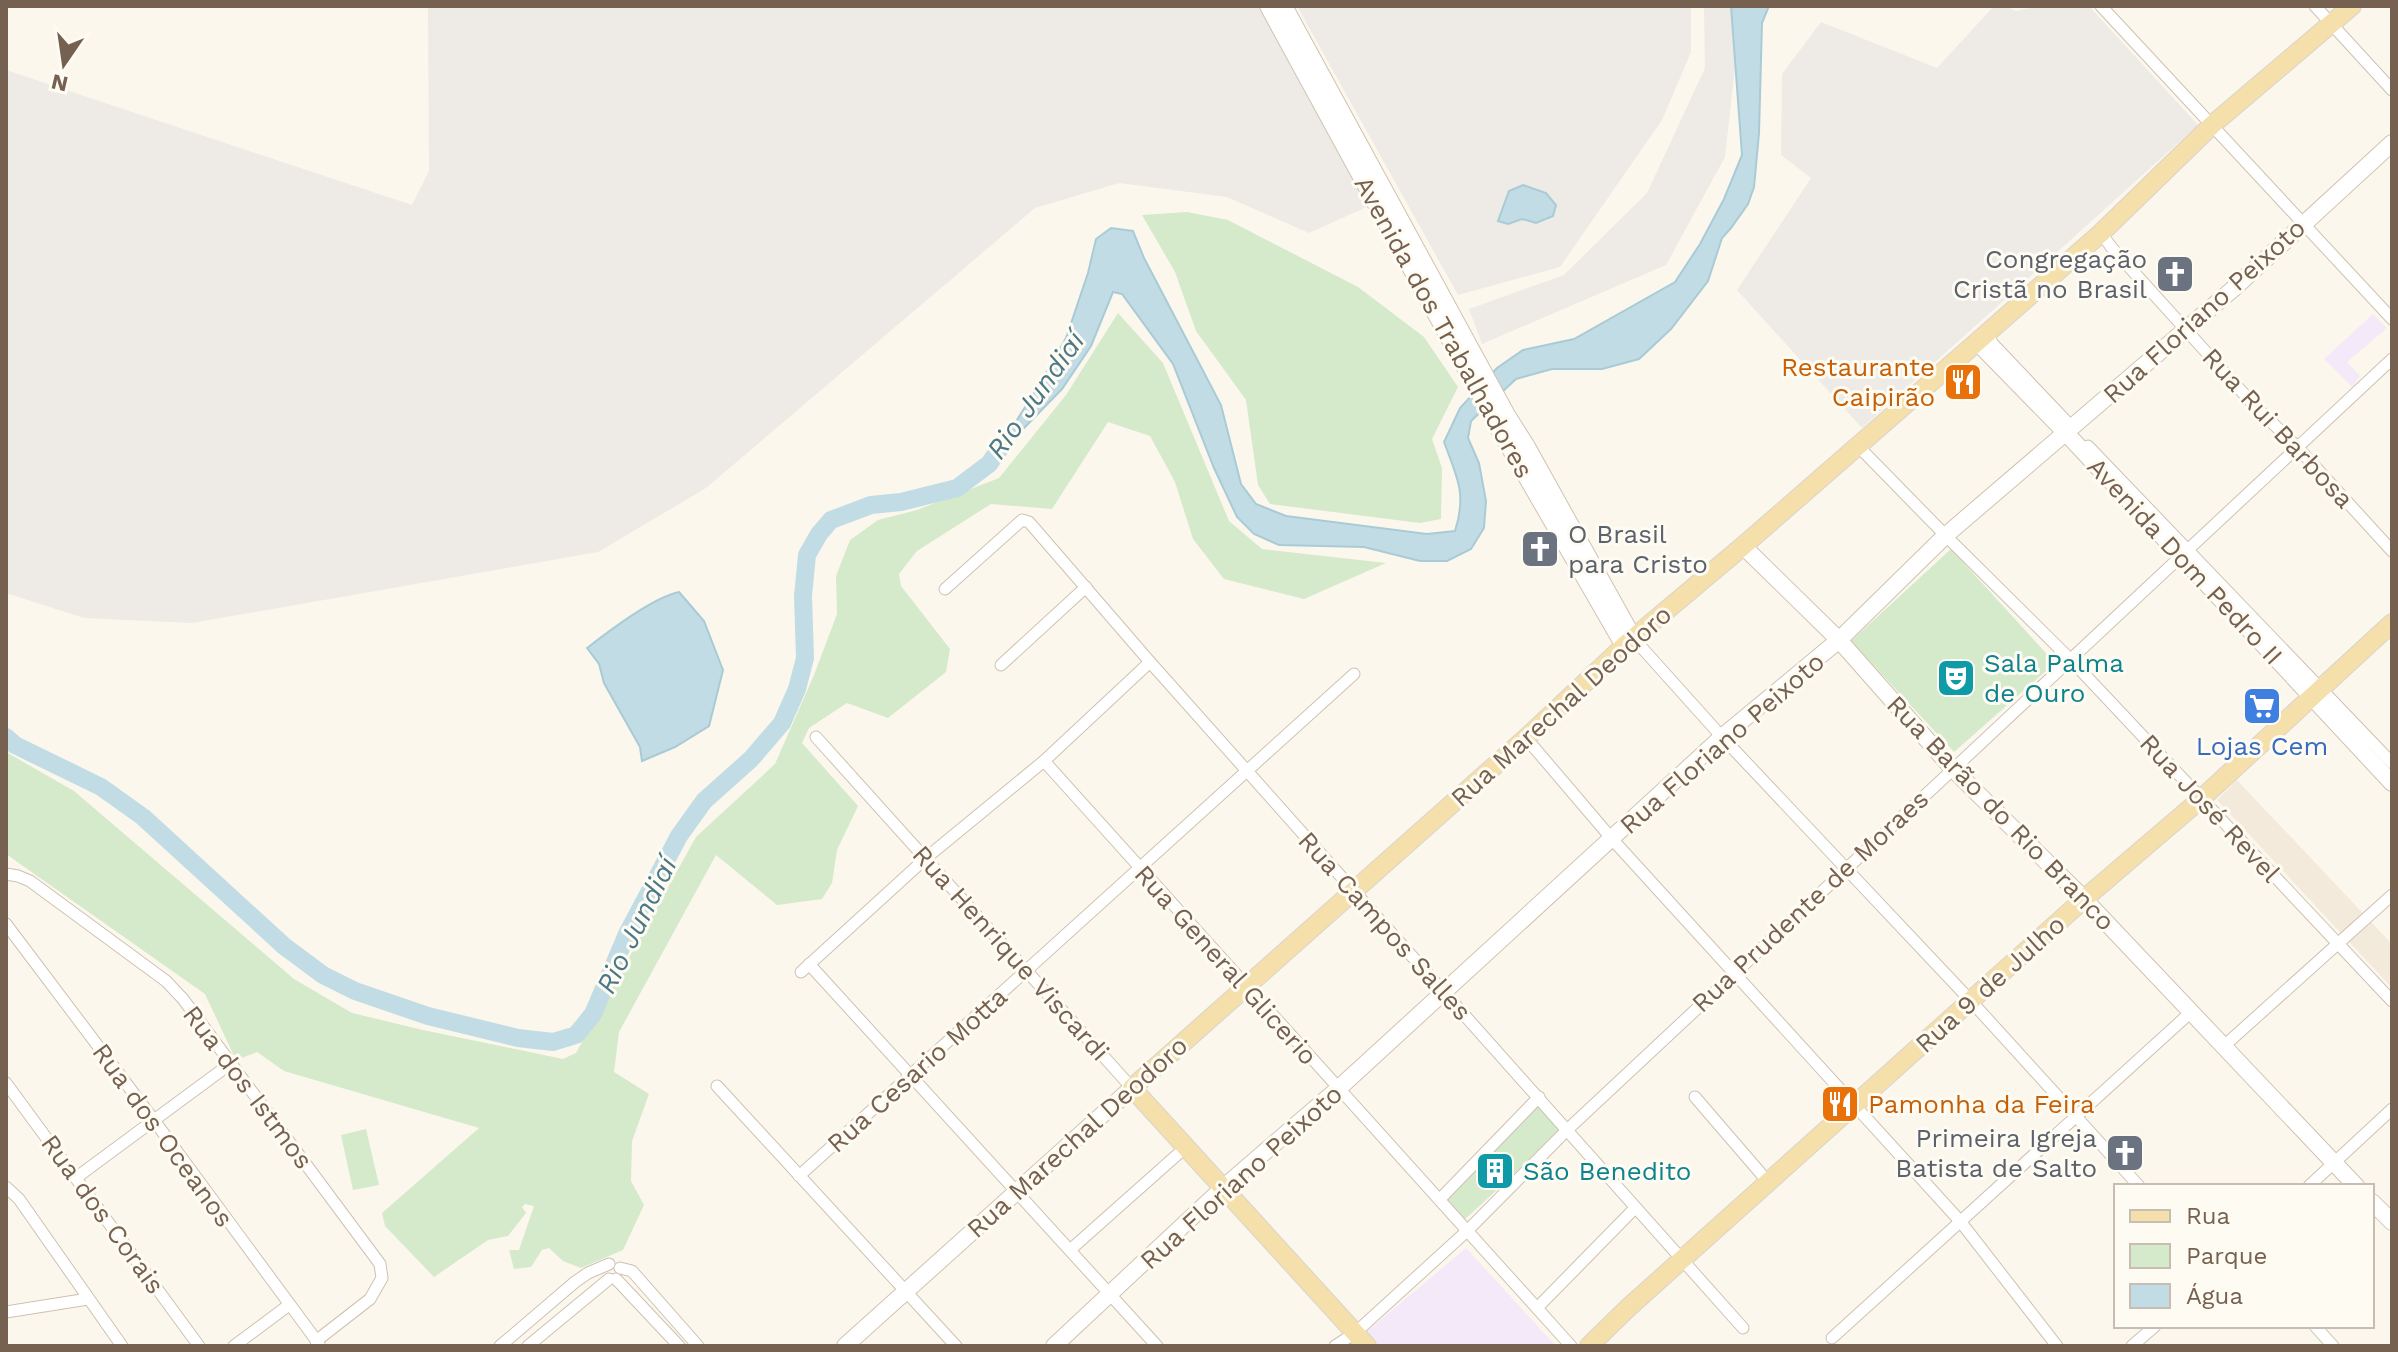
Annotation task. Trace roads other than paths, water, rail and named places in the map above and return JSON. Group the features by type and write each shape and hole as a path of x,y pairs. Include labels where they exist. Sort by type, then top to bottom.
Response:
{"main road":[{"name":"Avenida dos Trabalhadores","path":"1268,6 1470,361"},
{"name":"Avenida dos Trabalhadores","path":"1284,6 1500,417 1526,445 1629,642"},
{"name":"Rua Marechal Deodoro","path":"845,1346 1526,738 1629,642 2101,233 2212,125 2352,6"},
{"name":"Rua Floriano Peixoto","path":"1054,1346 1224,1187 1339,1088 1722,737 1839,640 1945,536 2233,289 2392,143"},
{"name":"Avenida Dom Pedro II","path":"1982,337 2316,693 2392,783"},
{"name":"Rua Barão do Rio Branco","path":"1743,546 1839,640 1952,768 2084,899 2354,1184"},
{"name":"Rua 9 de Julho","path":"1589,1346 2084,899 2201,799 2392,623"},
{"name":"Rua Henrique Viscardi","path":"1132,1088 1361,1339"},
{"path":"2374,1204 2392,1222"}],"street":[{"path":"2101,6 2392,319"},
{"path":"2315,6 2392,90"},
{"name":"Rua Rui Barbosa","path":"2101,233 2253,404 2298,448 2392,551"},
{"name":"Rua Prudente de Moraes","path":"1335,1346 1361,1339 1567,1130 2392,359"},
{"name":"Rua José Revel","path":"1858,446 2071,660 2392,1001"},
{"name":"Rua Campos Salles","path":"945,589 1022,520 1029,522 1743,1328"},
{"path":"1001,665 1086,587"},
{"path":"1629,642 1846,867 2137,1184"},
{"path":"1150,662 1044,761 926,858 805,968 1018,1191 1157,1346"},
{"name":"Rua Cesario Motta","path":"799,1176 1354,674"},
{"path":"2316,693 2392,763"},
{"name":"Rua Henrique Viscardi","path":"816,737 1132,1088"},
{"path":"1526,738 1612,839 1960,1221 2057,1346"},
{"name":"Rua General Glicerio","path":"1044,761 1571,1346"},
{"name":"Rua dos Istmos","path":"6,874 30,881 166,981 183,999 380,1264 382,1278 370,1299 318,1343"},
{"path":"2224,1046 2392,895"},
{"name":"Rua dos Oceanos","path":"6,924 318,1343"},
{"path":"1832,1338 2190,1013"},
{"path":"77,1177 230,1064"},
{"name":"Rua dos Corais","path":"6,1083 199,1346"},
{"path":"717,1086 956,1346"},
{"path":"1440,1199 1539,1097"},
{"path":"1695,1097 1769,1183"},
{"path":"2311,1184 2392,1109"},
{"path":"1070,1250 1187,1146"},
{"path":"6,1187 19,1199 122,1346"},
{"path":"1537,1308 1635,1208"},
{"path":"528,1346 616,1275 632,1271 693,1345"},
{"path":"500,1346 588,1273 637,1277"},
{"path":"616,1275 679,1346"},
{"path":"6,1312 88,1299"},
{"path":"234,1346 289,1305"},
{"path":"2132,1346 2153,1328"},
{"path":"2317,1328 2333,1346"}],"water":[{"path":"1731,6 1769,6 1762,23 1759,133 1754,187 1748,204 1722,238 1708,281 1671,329 1639,359 1602,369 1552,369 1516,379 1471,421 1468,438 1479,463 1486,501 1484,528 1471,549 1447,561 1420,561 1364,547 1279,545 1254,534 1237,517 1173,364 1122,294 1113,292 1091,346 1062,389 989,464 1066,338 1096,239 1111,228 1133,231 1221,405 1241,484 1256,504 1286,516 1427,534 1455,531 1460,496 1444,442 1460,408 1497,368 1523,350 1574,339 1675,282 1724,199 1742,155"},
{"path":"1523,185 1546,193 1556,205 1553,216 1536,223 1522,219 1508,224 1498,221 1509,191"},
{"path":"679,592 704,621 723,670 709,726 675,747 642,761 640,747 604,683 599,664 587,648 644,608"}],"waterway":[{"name":"Rio Jundiaí","path":"6,737 15,745 101,787 143,817 284,946 323,975 355,991 428,1016 518,1038 553,1042 576,1035 593,1014 627,934 679,836 704,801 751,759 782,723 797,689 805,658 803,596 807,555 819,534 831,520 871,505 901,502 957,488 989,464 1003,444"}],"place":[{"name":"Congregação Cristã no Brasil","path":"2175,274"},
{"name":"Restaurante Caipirão","path":"1963,382"},
{"name":"O Brasil para Cristo","path":"1540,549"},
{"name":"Sala Palma de Ouro","path":"1956,678"},
{"name":"Lojas Cem","path":"2262,706"},
{"name":"Pamonha da Feira","path":"1840,1104"},
{"name":"Primeira Igreja Batista de Salto","path":"2125,1153"},
{"name":"São Benedito","path":"1495,1171"}]}
